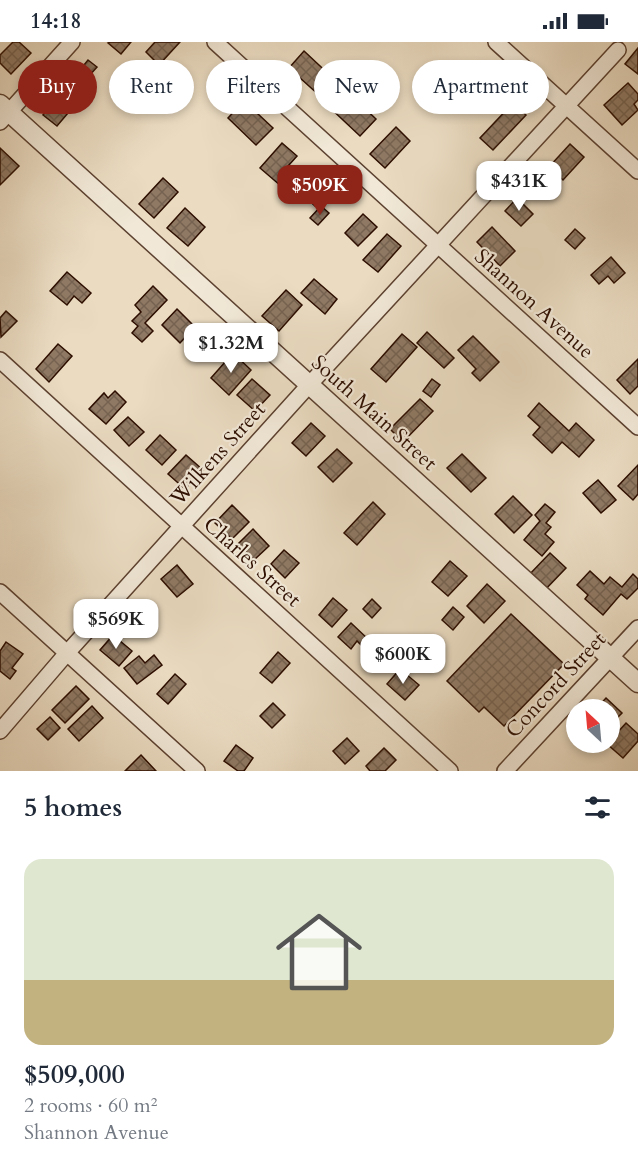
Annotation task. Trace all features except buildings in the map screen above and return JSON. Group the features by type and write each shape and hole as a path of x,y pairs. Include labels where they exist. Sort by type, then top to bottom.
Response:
{"street":[{"path":"3,112 72,42"},
{"name":"Shannon Avenue","path":"215,42 638,427"},
{"path":"496,42 638,171"},
{"name":"Wilkens Street","path":"0,731 66,653 181,526 565,105 618,50"},
{"name":"South Main Street","path":"3,112 638,682"},
{"name":"Charles Street","path":"0,360 450,771"},
{"path":"0,592 197,771"},
{"name":"Concord Street","path":"505,771 638,628"}]}
